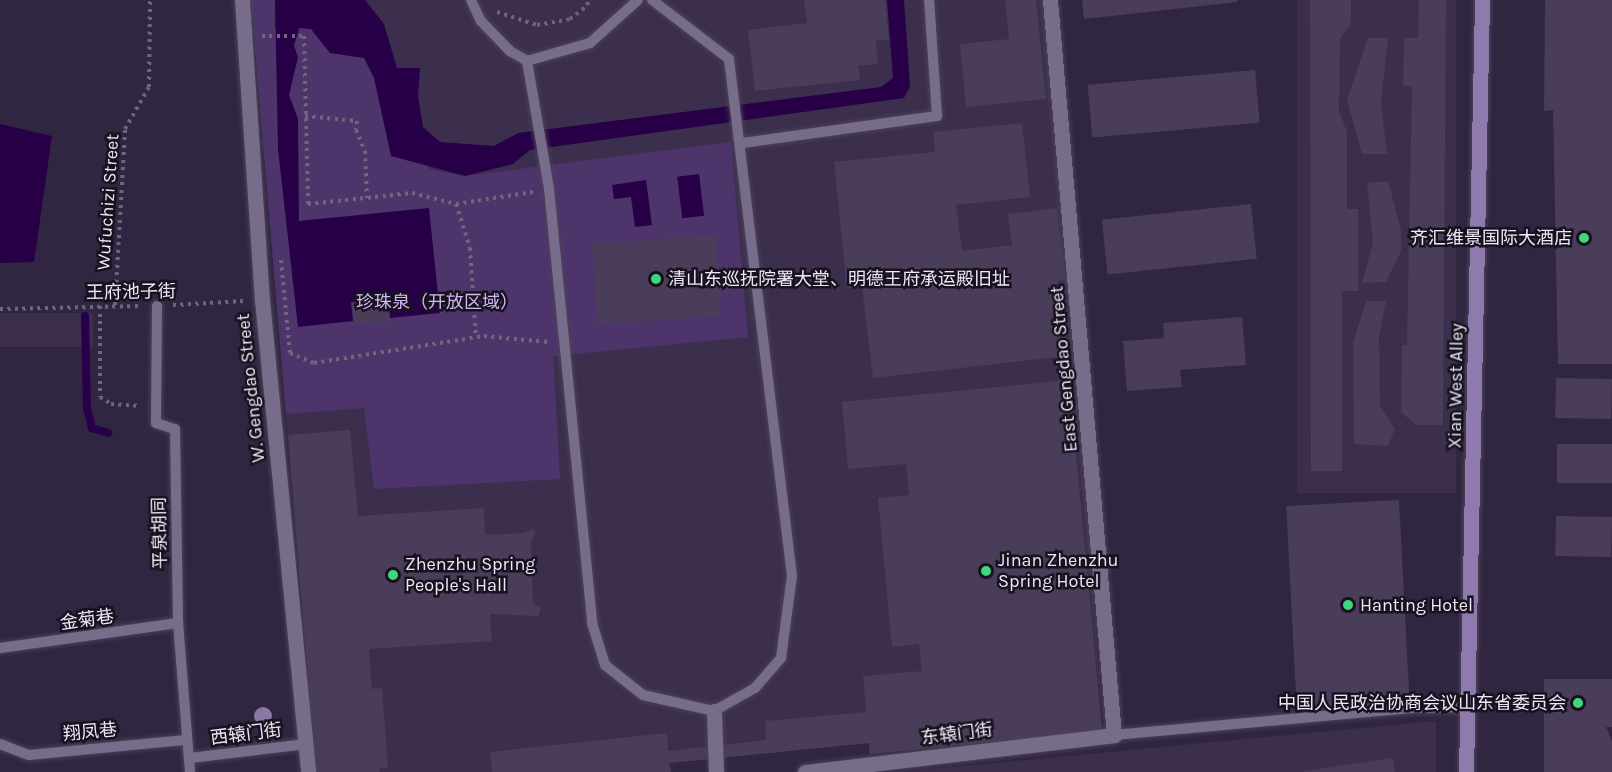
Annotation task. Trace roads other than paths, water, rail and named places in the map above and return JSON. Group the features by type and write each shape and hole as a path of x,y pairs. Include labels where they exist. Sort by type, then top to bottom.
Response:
{"main road":[{"name":"Xian West Alley","path":"1466,772 1482,0"}],"street":[{"name":"W. Gengdao Street","path":"242,0 262,300 308,772"},
{"name":"East Gengdao Street","path":"1050,0 1114,735"},
{"path":"714,711 716,772"},
{"name":"东辕门街","path":"805,772 1114,735"}],"lane":[{"path":"471,0 481,21 510,51 527,61 590,43 638,0"},
{"path":"527,61 549,189 592,622 605,665 643,695 714,711 754,688 781,658 792,576 740,127 729,59 652,0"},
{"path":"741,143 938,116 928,0"},
{"name":"平泉胡同","path":"157,306 156,423 175,429 178,623 190,772"},
{"name":"金菊巷","path":"0,648 178,623"},
{"path":"1114,735 1412,708 1468,707"},
{"name":"翔凤巷","path":"0,744 29,754 186,740"},
{"name":"西辕门街","path":"190,758 306,744"}],"waterway":[{"path":"85,316 87,408 92,428 108,433"}],"place":[{"name":"齐汇维景国际大酒店","path":"1584,238"},
{"name":"清山东巡抚院署大堂、明德王府承运殿旧址","path":"656,279"},
{"name":"Jinan Zhenzhu Spring Hotel","path":"986,571"},
{"name":"Zhenzhu Spring People's Hall","path":"393,575"},
{"name":"Hanting Hotel","path":"1348,605"},
{"name":"中国人民政治协商会议山东省委员会","path":"1578,703"}],"park label":[{"name":"珍珠泉（开放区域）","path":"437,302"}]}
